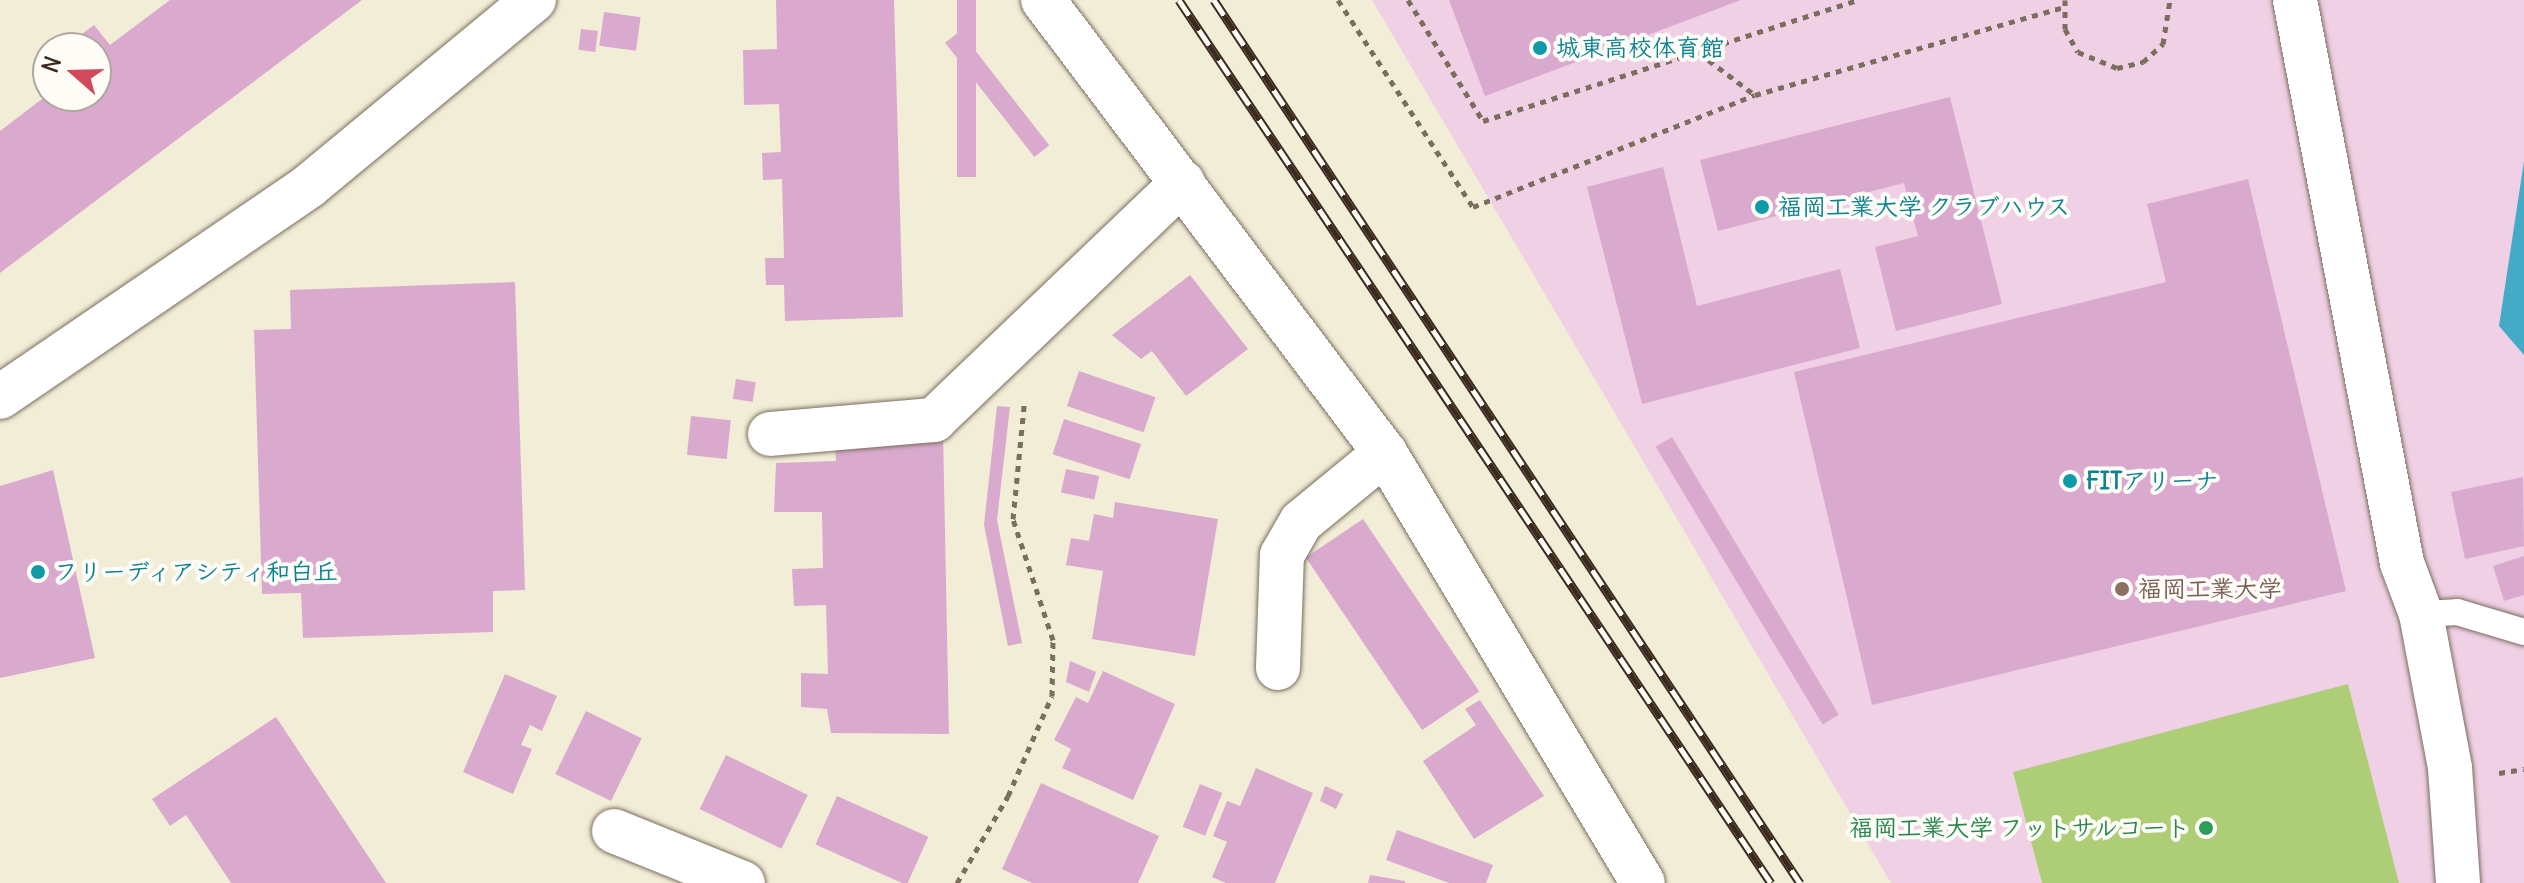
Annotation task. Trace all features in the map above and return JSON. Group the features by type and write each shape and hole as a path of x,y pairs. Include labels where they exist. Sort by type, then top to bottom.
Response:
{"street":[{"path":"1043,0 1385,453 1628,877"},
{"path":"2295,0 2402,563 2421,614 2450,768 2458,883"},
{"path":"0,397 309,186 529,2"},
{"path":"770,434 934,420 1183,182"},
{"path":"1278,668 1282,555 1301,522 1385,453"},
{"path":"614,831 743,883"}],"lane":[{"path":"2421,614 2457,612 2524,632"}],"path":[{"path":"1338,0 1473,207 1755,95 2064,4 2078,52 2117,68 2156,53 2170,30 2170,2 2181,0"},
{"path":"1408,0 1483,121 1858,0"},
{"path":"1698,52 1755,95"},
{"path":"957,883 1008,796 1052,696 1053,640 1013,519 1024,400"}],"shaded area":[{"name":"福岡工業大学","path":"1372,0 2524,0 2524,883 1891,883"}],"green space":[{"name":"福岡工業大学 フットサルコート","path":"2348,684 2399,883 2042,883 2013,772"}],"water":[{"path":"2524,161 2524,355 2499,326"}],"building":[{"path":"170,0 362,0 0,273 0,131 32,107 32,112 112,112 112,44"},
{"path":"776,0 894,0 903,317 785,321 784,285 766,285 765,258 784,258 782,179 763,180 762,153 781,152 779,104 744,105 743,50 777,49"},
{"path":"957,0 976,0 976,177 957,177"},
{"name":"城東高校体育館","path":"1449,0 1741,0 1485,96"},
{"path":"604,12 641,17 636,51 599,46"},
{"path":"94,25 100,32 85,32"},
{"path":"581,29 598,31 595,52 578,50"},
{"path":"960,31 1049,145 1034,157 945,43"},
{"name":"福岡工業大学 クラブハウス","path":"1950,97 2002,304 1896,331 1875,247 1918,236 1904,183 1718,231 1700,160"},
{"name":"福岡工業大学 クラブハウス","path":"1663,167 1697,306 1840,269 1860,348 1642,404 1587,187"},
{"name":"FITアリーナ","path":"2248,179 2346,591 1872,705 1794,372 2166,282 2147,204"},
{"path":"1190,275 1248,349 1186,396 1152,351 1141,359 1112,335"},
{"path":"515,282 525,590 493,591 493,632 303,638 301,593 262,594 254,330 291,329 290,290"},
{"path":"1079,371 1156,397 1144,432 1067,406"},
{"path":"736,379 756,382 753,402 733,399"},
{"path":"997,406 1010,407 997,520 1022,643 1008,646 984,525"},
{"path":"691,416 731,420 727,459 687,455"},
{"path":"1064,419 1141,444 1130,479 1053,454"},
{"path":"834,431 943,431 949,734 831,733 827,709 801,707 801,673 828,674 826,605 794,606 792,569 823,568 822,512 774,512 776,463 836,461"},
{"path":"1672,437 1839,715 1823,725 1656,447"},
{"path":"1066,469 1099,476 1094,500 1061,492"},
{"name":"フリーディアシティ和白丘","path":"53,470 95,658 0,678 0,486"},
{"path":"2523,477 2524,546 2465,559 2451,492"},
{"path":"1115,502 1218,519 1195,656 1092,639 1103,571 1066,565 1071,538 1089,541 1094,514 1113,518"},
{"path":"1363,519 1479,691 1422,730 1306,558"},
{"path":"2524,556 2524,595 2504,601 2493,566"},
{"path":"1070,661 1096,672 1089,692 1066,682"},
{"path":"1103,671 1175,704 1133,800 1062,768 1071,749 1054,740 1076,697 1088,703"},
{"path":"505,674 557,696 542,731 530,725 521,745 532,749 513,794 463,772"},
{"path":"1480,700 1544,796 1474,839 1423,761 1476,725 1465,709"},
{"path":"586,711 642,738 611,801 555,774"},
{"path":"276,717 386,883 231,883 186,815 170,826 152,799"},
{"path":"726,755 808,795 781,849 700,809"},
{"path":"1256,768 1313,793 1275,883 1226,883 1212,877 1227,842 1213,836 1227,801 1240,806"},
{"path":"1041,783 1159,836 1138,883 1032,883 1002,869"},
{"path":"1200,784 1222,793 1205,836 1183,827"},
{"path":"1325,786 1343,794 1336,809 1320,801"},
{"path":"837,796 928,837 908,883 815,844"},
{"path":"1397,830 1493,865 1486,883 1449,883 1386,860"},
{"path":"1370,875 1405,881 1405,883 1368,883"}],"railway":[{"path":"1179,0 1771,883"},
{"path":"1214,0 1800,883"}],"place":[{"name":"城東高校体育館","path":"1540,48"},
{"name":"福岡工業大学 クラブハウス","path":"1762,207"},
{"name":"FITアリーナ","path":"2070,481"},
{"name":"フリーディアシティ和白丘","path":"38,572"},
{"name":"福岡工業大学","path":"2122,589"},
{"name":"福岡工業大学 フットサルコート","path":"2206,828"}]}
